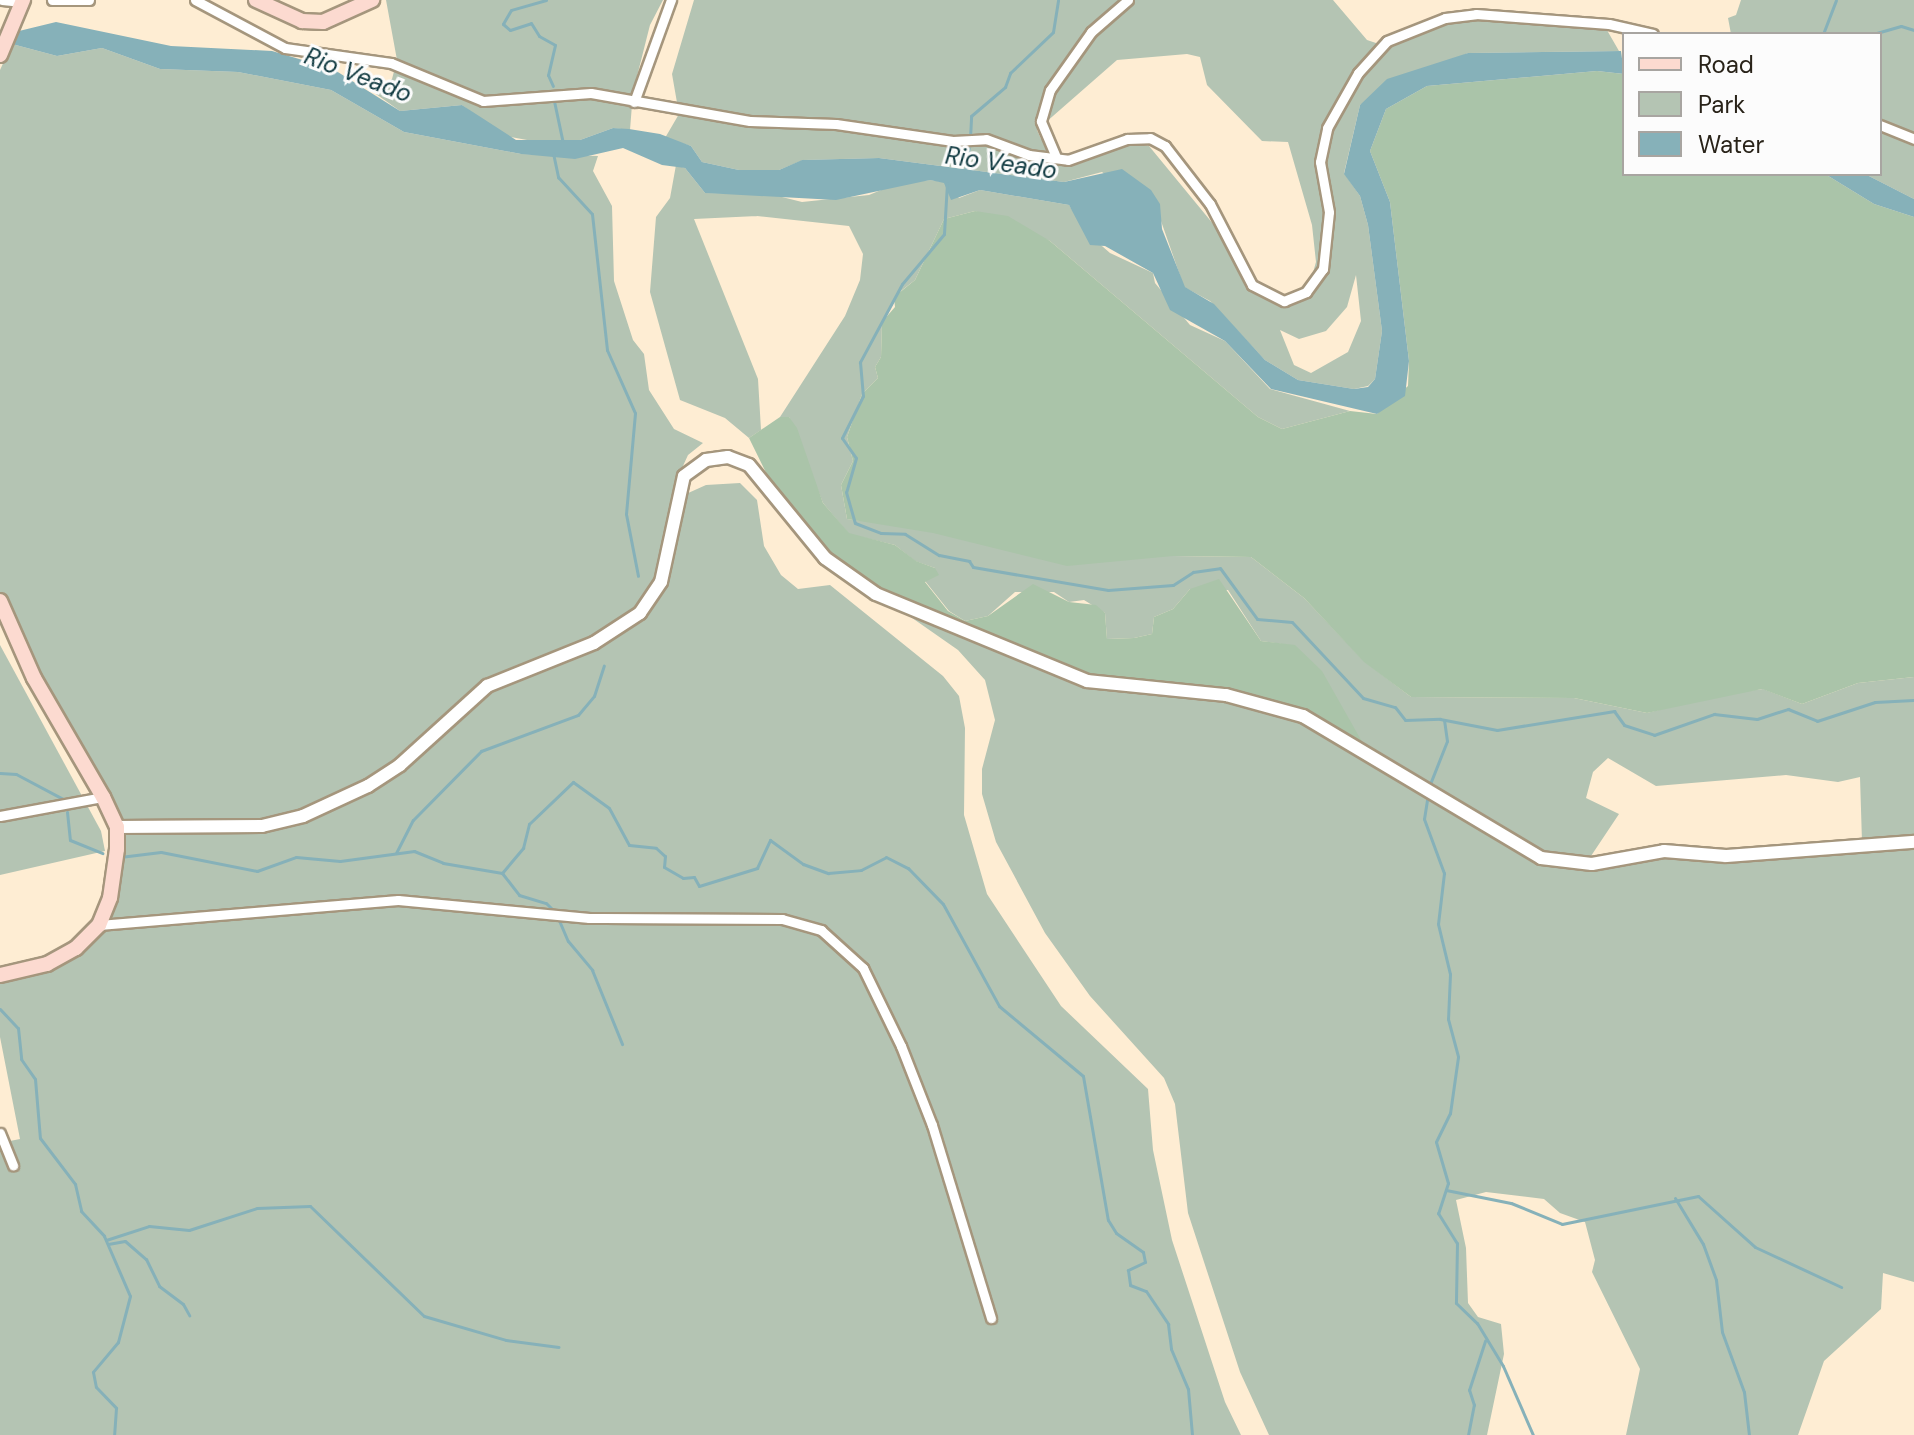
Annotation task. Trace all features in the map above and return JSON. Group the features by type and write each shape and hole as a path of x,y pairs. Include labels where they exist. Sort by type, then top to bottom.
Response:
{"main road":[{"path":"256,0 302,21 323,22 372,0"},
{"path":"0,55 23,1"},
{"path":"0,601 34,678 117,827 114,882 99,925 57,959 0,975"}],"street":[{"path":"2,0 23,1"},
{"path":"52,0 89,0"},
{"path":"195,0 285,48 391,63 483,101 579,92 750,121 836,124 953,141 986,139 1029,155 1056,157 1084,158 1136,138 1160,142 1222,223 1252,285 1273,298 1291,300 1315,283 1325,259 1329,212 1320,162 1332,114 1358,73 1387,41 1445,18 1476,14 1609,24 1644,32"},
{"path":"634,102 671,0"},
{"path":"1056,157 1041,121 1050,90 1091,32 1128,0"},
{"path":"1882,126 1914,139"},
{"path":"117,827 262,826 303,816 368,786 409,758 487,686 594,643 640,613 661,582 684,476 706,460 728,457 749,465 825,558 876,594 1087,681 1226,695 1303,716 1337,731 1541,858 1584,865 1664,851 1726,856 1914,842"},
{"path":"0,816 103,797"},
{"path":"99,925 398,900 589,918 769,918 821,930 863,968 901,1046 944,1160 991,1318"},
{"path":"0,1133 13,1166"}],"green space":[{"path":"386,0 663,0 650,25 633,92 630,130 613,128 580,140 538,142 505,136 462,105 400,111 376,94 392,79 397,60"},
{"path":"694,0 1333,0 1367,40 1385,46 1436,26 1482,20 1604,25 1619,51 1468,53 1360,105 1344,173 1360,196 1368,225 1382,331 1375,379 1368,386 1354,389 1298,380 1265,360 1210,301 1184,287 1161,221 1102,172 1064,182 879,158 803,160 779,170 739,170 702,162 691,146 665,138 679,114 672,74","holes":["1187,54 1200,57 1207,85 1262,141 1288,142 1312,225 1316,262 1309,287 1276,300 1244,278 1214,225 1149,146 1122,141 1066,160 1041,139 1037,130 1117,60","1356,275 1361,321 1348,352 1311,373 1294,365 1280,330 1299,339 1326,331 1347,307"]},
{"path":"1741,0 1914,0 1914,199 1869,176 1882,176 1882,32 1731,32 1728,18 1736,15"},
{"path":"12,44 57,56 102,48 160,69 238,72 331,90 404,132 521,154 598,156 593,171 612,206 614,281 633,340 644,354 649,390 674,429 703,443 688,455 673,488 686,494 706,485 740,483 757,500 764,546 781,575 798,589 830,585 943,676 959,696 965,728 964,815 987,894 1061,1006 1148,1089 1153,1150 1172,1240 1225,1402 1241,1435 0,1435 0,1143 20,1139 0,1037 0,980 43,970 106,918 115,833 0,605 0,70"},
{"path":"1597,71 1622,74 1622,176 1828,176 1874,204 1914,217 1914,677 1858,683 1802,704 1762,689 1647,713 1574,698 1411,697 1364,662 1304,598 1251,557 1173,556 1067,566 933,533 847,519 841,485 853,461 847,437 862,394 878,378 875,367 881,357 882,322 895,307 894,297 915,280 944,219 975,211 1008,216 1050,241 1258,417 1282,429 1350,411 1377,414 1408,386 1409,361 1390,202 1370,151 1386,109 1427,86"},
{"path":"676,165 685,168 705,193 770,194 802,202 869,195 898,183 930,180 944,182 959,198 980,190 1069,205 1087,233 1110,253 1153,273 1155,283 1190,325 1225,341 1270,389 1350,411 1282,429 1258,417 1050,241 975,211 944,219 915,280 901,291 882,322 881,357 875,367 878,378 862,394 847,437 853,461 841,485 847,519 1173,556 1251,557 1304,598 1364,661 1411,697 1574,698 1647,713 1720,694 1763,689 1802,704 1858,683 1914,677 1914,1282 1883,1273 1881,1309 1824,1361 1798,1435 1626,1435 1640,1369 1592,1272 1595,1260 1585,1222 1560,1213 1544,1199 1486,1192 1456,1200 1466,1248 1468,1303 1478,1317 1501,1324 1504,1354 1487,1435 1269,1435 1240,1372 1188,1213 1175,1104 1164,1078 1090,996 1045,933 996,842 982,794 982,769 995,720 985,680 958,650 895,606 982,637 1327,681 1295,646 1261,641 1228,590 1190,589 1173,609 1154,617 1152,634 1134,638 1107,639 1105,613 1084,600 1069,602 1054,592 1015,592 988,616 965,621 949,611 925,581 935,568 915,561 895,545 849,534 823,503 789,417 780,417 845,316 860,280 863,254 849,226 757,216 694,219 758,379 761,430 749,438 725,418 680,400 650,292 656,217 670,198","holes":["1608,758 1656,786 1786,775 1838,782 1860,777 1862,842 1720,856 1648,853 1585,865 1619,814 1586,798 1593,772"]},
{"path":"780,417 789,417 797,428 823,503 849,533 895,545 916,561 935,568 939,575 925,582 948,611 965,621 988,616 1033,584 1069,602 1096,605 1105,613 1107,639 1134,638 1152,634 1154,617 1173,609 1190,589 1219,579 1261,641 1295,645 1322,671 1365,747 1327,728 1193,689 1090,681 895,606 830,557 780,501 749,438"},
{"path":"0,645 101,831 105,851 0,875"}],"water":[{"path":"56,22 171,46 272,51 333,69 400,111 462,105 516,140 580,140 613,128 660,134 691,146 702,162 739,170 779,170 802,160 879,158 1064,182 1122,169 1151,190 1160,204 1162,229 1185,287 1214,304 1265,360 1298,380 1354,389 1368,387 1375,379 1382,331 1368,225 1360,196 1344,174 1360,105 1387,79 1468,53 1621,51 1622,74 1597,71 1427,86 1386,109 1370,151 1390,202 1409,361 1405,396 1377,414 1271,389 1225,341 1170,310 1153,273 1105,246 1090,245 1069,205 980,190 951,200 944,183 930,180 836,200 705,193 685,168 662,165 623,148 575,159 521,154 404,132 331,90 238,72 160,69 102,48 57,56 12,44 19,31"},
{"path":"1828,176 1869,176 1914,199 1914,217 1874,204"}],"waterway":[{"path":"546,0 511,10 503,24 510,30 531,23 539,36 555,45 548,75 553,86"},
{"name":"Rio Veado","path":"970,138 971,116 1005,87 1010,73 1053,32 1058,0"},
{"path":"1824,32 1836,0"},
{"path":"1880,32 1901,26 1914,30"},
{"path":"554,101 562,140"},
{"name":"Rio Veado","path":"965,172 969,148"},
{"path":"553,153 558,177 592,214 607,350 635,413 626,514 638,576"},
{"path":"947,183 944,234 902,284 860,362 863,396 842,438 856,458 846,492 855,523 881,533 905,534 939,555 969,561 973,567 1108,590 1173,585 1193,572 1220,568 1257,619 1292,622 1363,698 1395,707 1405,720 1440,719 1497,730 1614,711 1624,725 1654,735 1714,714 1757,719 1788,709 1817,721 1875,702 1914,700"},
{"path":"396,853 413,820 481,751 578,715 594,696 604,666"},
{"path":"1430,784 1447,741 1444,720"},
{"path":"0,773 16,774 63,799"},
{"path":"502,873 523,848 529,824 573,782 609,808 629,845 656,848 665,856 664,867 683,878 694,877 699,886 757,868 770,840 803,864 828,873 861,870 886,857 908,868 943,904 999,1006 1083,1076 1108,1220 1116,1233 1143,1252 1145,1262 1128,1270 1130,1285 1146,1291 1168,1324 1171,1349 1188,1389 1192,1435"},
{"path":"1427,800 1424,819 1444,873 1438,924 1450,974 1448,1019 1458,1057 1450,1113 1436,1142 1448,1183 1438,1213 1457,1243 1456,1303 1477,1323 1503,1366 1533,1435"},
{"path":"67,812 70,840 103,853"},
{"path":"120,857 161,852 257,871 296,857 340,861 414,851 443,863 502,873"},
{"path":"502,873 519,895 546,903 554,911"},
{"path":"558,918 568,941 592,970 622,1044"},
{"path":"0,1009 18,1028 21,1059 35,1079 40,1138 75,1184 81,1211 104,1236 130,1296 118,1342 93,1372 96,1387 116,1408 114,1435"},
{"path":"1446,1190 1511,1203 1562,1224 1698,1196 1755,1247 1841,1287"},
{"path":"1675,1198 1703,1244 1716,1280 1722,1332 1744,1392 1749,1435"},
{"path":"106,1240 149,1226 189,1230 257,1208 310,1206 424,1316 506,1340 559,1347"},
{"path":"108,1244 125,1241 146,1259 159,1286 183,1304 189,1315"},
{"path":"1468,1435 1474,1405 1469,1390 1485,1341"}]}
